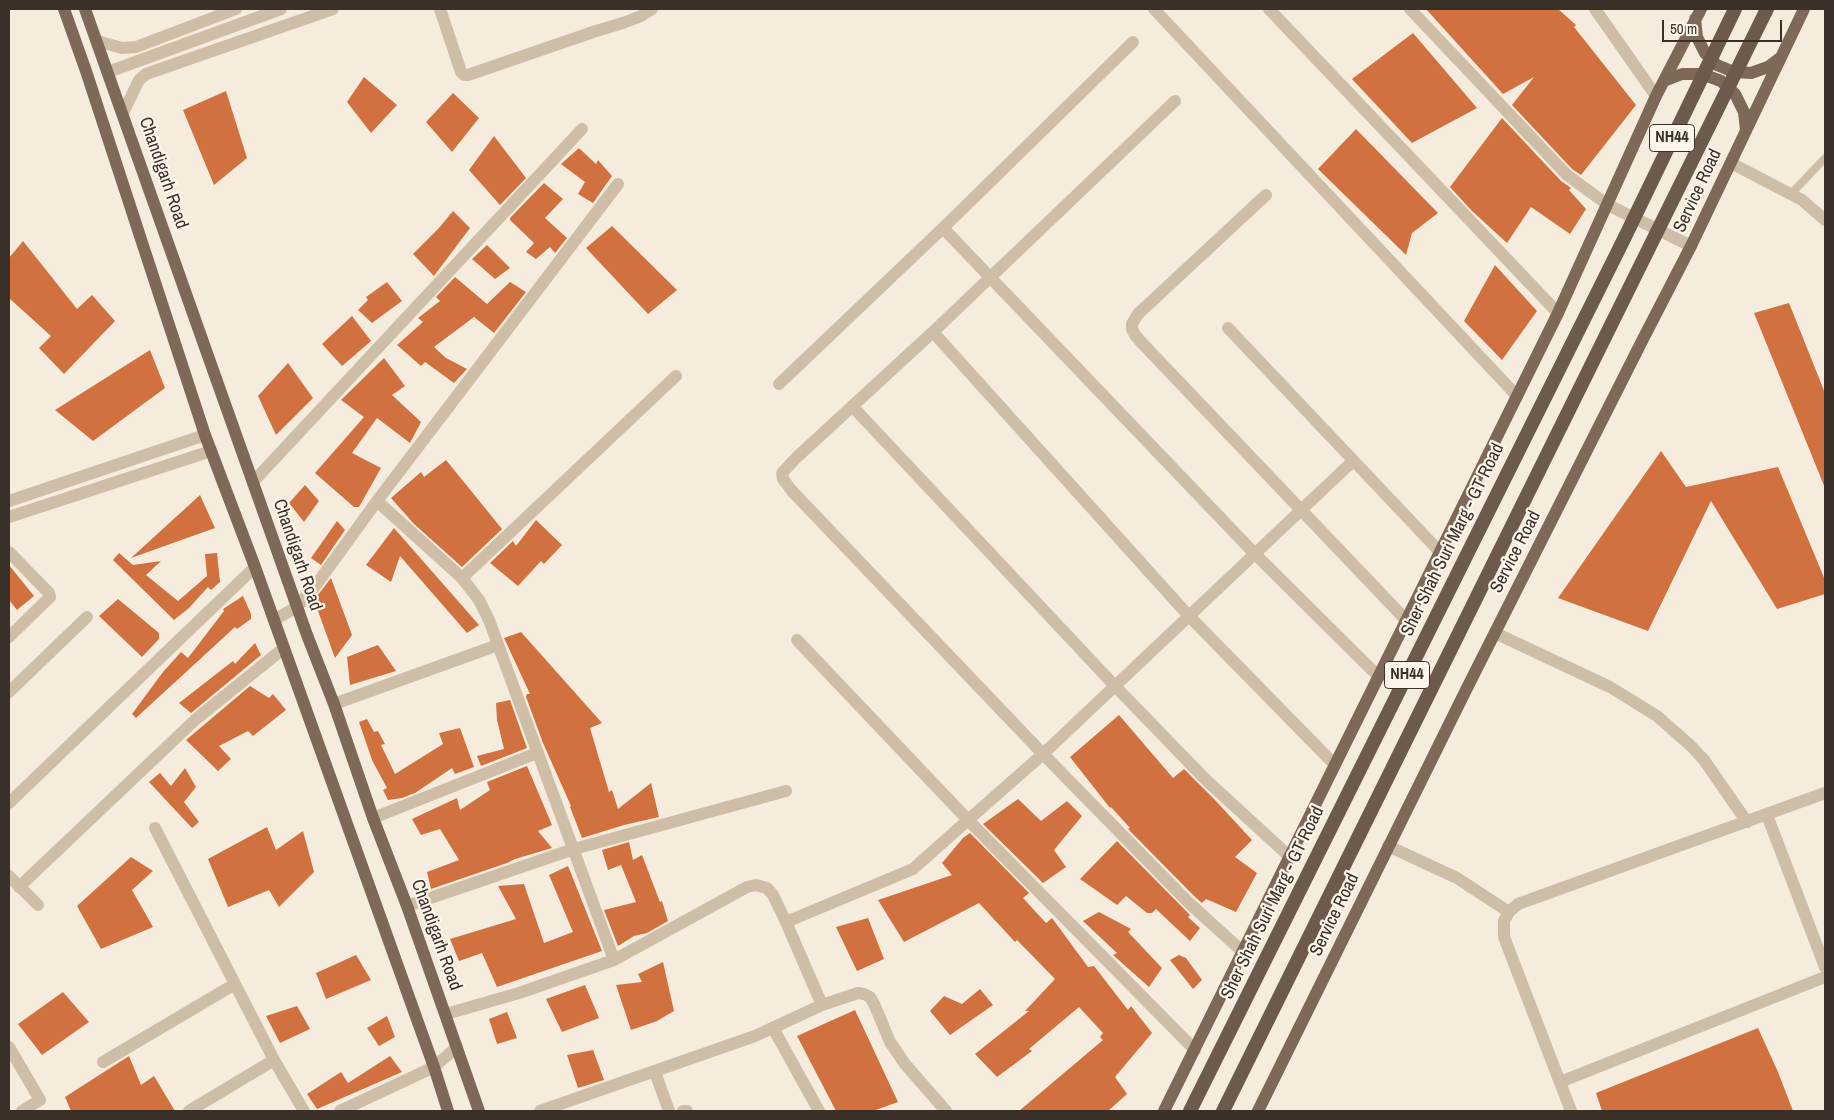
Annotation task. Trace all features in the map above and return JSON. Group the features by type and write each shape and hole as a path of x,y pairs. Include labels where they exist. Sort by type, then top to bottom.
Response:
{"highway":[{"name":"Sher Shah Suri Marg - GT Road","path":"1190,1111 1624,238 1735,9"},
{"name":"NH44","path":"1223,1111 1768,9"}],"main road":[{"path":"64,9 90,80 205,435 255,567 434,1067 448,1111"},
{"name":"Chandigarh Road","path":"85,9 297,607 334,704 373,818 407,906 479,1111"},
{"name":"Service Road","path":"1258,1111 1388,846 1642,341 1692,246 1804,9"},
{"path":"1698,14 1697,37 1705,53 1718,65 1734,72 1752,73 1768,67 1782,56"},
{"path":"1164,1111 1558,313 1656,96 1698,14"},
{"path":"1664,82 1682,74 1702,74 1721,81 1735,94 1744,112 1746,132"}],"street":[{"path":"97,41 122,48 136,47 236,9"},
{"path":"108,72 281,9"},
{"path":"123,113 139,80 146,74 333,9"},
{"path":"440,9 461,72 464,75 468,75 623,23 641,16 652,9"},
{"path":"1154,9 1517,396"},
{"path":"1269,9 1558,313"},
{"path":"1410,9 1566,175 1608,205 1692,246"},
{"path":"1595,9 1656,96"},
{"path":"779,384 943,228 1133,42"},
{"path":"1175,101 782,473 783,479 792,491 1043,754 1188,902 1243,952"},
{"path":"253,482 582,129"},
{"path":"1731,163 1802,200 1825,220"},
{"path":"274,620 297,607 316,585 377,501 618,184"},
{"path":"1266,195 1138,314 1132,324 1134,335 1407,621"},
{"path":"943,228 1255,554 1379,677"},
{"path":"1228,328 1440,552"},
{"path":"933,332 1188,616 1335,765"},
{"path":"462,578 676,376"},
{"path":"852,406 1205,779 1290,857"},
{"path":"9,501 205,435"},
{"path":"9,517 211,451"},
{"path":"786,922 913,869 1043,754 1354,461"},
{"path":"377,501 462,578 479,600 489,620 614,960"},
{"path":"9,552 50,597 9,637"},
{"path":"9,803 255,567"},
{"path":"9,692 87,617"},
{"path":"1495,633 1610,687 1657,716 1704,760 1747,822"},
{"path":"797,640 968,820 1195,1050"},
{"path":"334,704 498,646"},
{"path":"19,887 195,720 284,648"},
{"path":"373,818 537,753"},
{"path":"407,906 574,849 786,791"},
{"path":"1571,1111 1504,937 1504,921 1509,912 1518,904 1825,793"},
{"path":"1767,815 1825,966"},
{"path":"155,828 274,1060 304,1111"},
{"path":"1388,846 1456,878 1509,912"},
{"path":"9,876 38,905"},
{"path":"446,1014 519,993 614,960 747,887 756,885 767,888 773,895 822,1005"},
{"path":"1560,1082 1825,977"},
{"path":"103,1062 235,984"},
{"path":"540,1111 654,1072 773,1028 822,1005 858,993 870,997 890,1042 904,1064 946,1111"},
{"path":"773,1028 819,1111"},
{"path":"9,1047 40,1100 22,1111"},
{"path":"340,1111 434,1067 457,1048"},
{"path":"189,1111 274,1060"},
{"path":"654,1072 670,1111"}],"lane":[{"path":"1791,194 1825,158"}],"building":[{"path":"1426,9 1558,9 1576,25 1574,27 1636,105 1581,175 1572,169 1512,105 1534,77 1503,94"},
{"path":"1413,33 1477,108 1412,143 1352,79"},
{"path":"364,77 397,105 371,133 347,102"},
{"path":"226,91 247,158 214,185 183,110"},
{"path":"453,93 479,118 452,152 426,122"},
{"path":"1502,118 1561,181 1571,188 1569,190 1586,209 1570,234 1531,207 1507,243 1472,211 1450,187"},
{"path":"1356,129 1438,213 1412,233 1406,255 1318,169"},
{"path":"494,136 526,178 500,205 469,170"},
{"path":"579,148 596,164 598,160 612,176 593,203 578,194 585,182 561,164"},
{"path":"544,183 563,199 545,218 567,238 555,253 550,247 536,259 526,252 534,243 510,218"},
{"path":"453,211 470,228 434,276 413,254"},
{"path":"612,226 677,290 648,314 586,248"},
{"path":"23,241 77,309 92,295 115,321 64,374 39,348 51,336 9,298 9,258"},
{"path":"487,245 510,268 495,279 472,259"},
{"path":"1495,265 1537,311 1502,360 1464,321"},
{"path":"455,277 487,304 510,282 526,292 494,333 474,317 434,347 446,358 467,369 454,383 425,362 421,366 397,345 423,322 418,318 440,301 436,297"},
{"path":"387,282 402,301 372,323 358,310 368,300 366,297"},
{"path":"1789,303 1825,393 1825,488 1754,313"},
{"path":"352,316 371,341 342,366 322,344"},
{"path":"150,350 165,388 93,441 55,410"},
{"path":"384,358 405,386 392,395 421,422 410,443 377,418 352,453 381,468 359,507 354,507 315,473 364,417 341,400"},
{"path":"288,363 313,398 276,435 258,396"},
{"path":"1661,451 1686,487 1778,467 1825,580 1825,594 1777,609 1711,501 1648,631 1558,598"},
{"path":"446,460 502,529 462,567 414,524 391,498 421,472 424,477"},
{"path":"305,485 319,501 304,522 289,503"},
{"path":"200,495 215,528 131,558"},
{"path":"536,520 562,545 544,564 541,561 518,586 490,563 513,541 516,546"},
{"path":"337,521 345,530 321,565 311,558"},
{"path":"394,528 479,625 467,633 400,556 391,582 366,565"},
{"path":"119,553 133,565 161,561 146,575 178,601 207,576 205,554 217,553 220,582 211,590 208,587 189,608 174,620 113,560"},
{"path":"9,565 34,596 17,610 9,600"},
{"path":"331,578 352,635 335,658 314,600"},
{"path":"243,596 251,614 251,619 237,629 235,627 136,718 132,714 163,672 181,652 188,658 224,611 223,609"},
{"path":"118,599 159,633 159,639 142,657 99,616"},
{"path":"521,632 602,723 590,728 609,792 612,790 618,809 651,783 659,817 582,838 571,806 543,743 526,697 527,694 530,694 504,638"},
{"path":"255,643 261,655 191,713 179,703 233,661 235,664"},
{"path":"378,645 396,671 350,685 347,657"},
{"path":"250,686 269,698 273,694 286,710 253,736 248,731 219,746 231,759 218,771 186,740"},
{"path":"510,700 527,748 481,766 477,756 504,749 497,720 496,703"},
{"path":"1119,715 1173,778 1184,769 1252,840 1235,857 1257,873 1236,912 1206,899 1202,903 1194,896 1128,829 1130,828 1110,808 1070,757"},
{"path":"367,719 374,732 378,731 385,744 381,745 395,774 443,744 439,733 460,728 474,767 455,774 452,768 415,793 402,798 388,800 383,790 387,788 372,760 359,722"},
{"path":"527,766 552,825 538,831 552,848 431,889 427,872 459,860 440,829 421,835 412,819 457,798 460,810 490,790 487,782"},
{"path":"185,768 196,787 184,802 199,822 192,828 149,782 160,773 171,786"},
{"path":"1018,799 1041,821 1067,801 1082,816 1054,850 1066,867 1043,883 983,824"},
{"path":"267,827 276,850 303,831 314,872 279,907 269,890 228,907 208,859"},
{"path":"970,833 1029,893 1023,898 1046,923 1052,918 1088,967 1094,966 1128,1010 1131,1006 1152,1033 1115,1077 1127,1094 1108,1111 1019,1111 1103,1040 1100,1037 1103,1033 1079,1007 1029,1049 1032,1051 997,1077 975,1054 1029,1011 1025,1011 1055,979 1017,940 1015,942 979,903 904,942 878,900 952,875 942,863 963,838"},
{"path":"1117,841 1190,915 1188,917 1200,928 1190,941 1156,909 1152,913 1147,913 1126,896 1117,905 1080,879"},
{"path":"629,842 633,860 642,855 660,902 662,901 668,921 647,933 634,936 618,946 604,910 636,902 621,865 608,870 602,850"},
{"path":"131,857 153,871 132,890 153,927 101,949 77,906"},
{"path":"568,866 602,951 497,987 482,953 459,961 450,939 516,919 498,886 524,884 544,943 573,932 549,875"},
{"path":"1099,912 1131,929 1128,932 1162,968 1149,987 1113,955 1117,953 1083,921"},
{"path":"868,918 884,959 857,971 836,927"},
{"path":"356,955 371,980 326,999 316,973"},
{"path":"1179,955 1186,958 1202,980 1193,989 1170,960"},
{"path":"663,962 674,1011 657,1021 631,1030 616,985 642,982 638,974"},
{"path":"585,985 599,1018 562,1032 546,999"},
{"path":"980,989 993,1005 950,1035 930,1011 944,996 962,1004"},
{"path":"63,992 89,1022 42,1055 18,1024"},
{"path":"297,1006 310,1029 280,1043 266,1016"},
{"path":"855,1010 898,1102 873,1111 836,1111 797,1036"},
{"path":"507,1012 517,1038 497,1044 489,1019"},
{"path":"387,1016 395,1037 379,1046 367,1028"},
{"path":"1758,1028 1793,1111 1602,1111 1596,1093"},
{"path":"593,1050 604,1080 578,1088 567,1055"},
{"path":"129,1056 141,1085 154,1076 175,1111 71,1111 65,1097"},
{"path":"390,1056 402,1072 317,1109 307,1094 341,1072 348,1083"}]}
